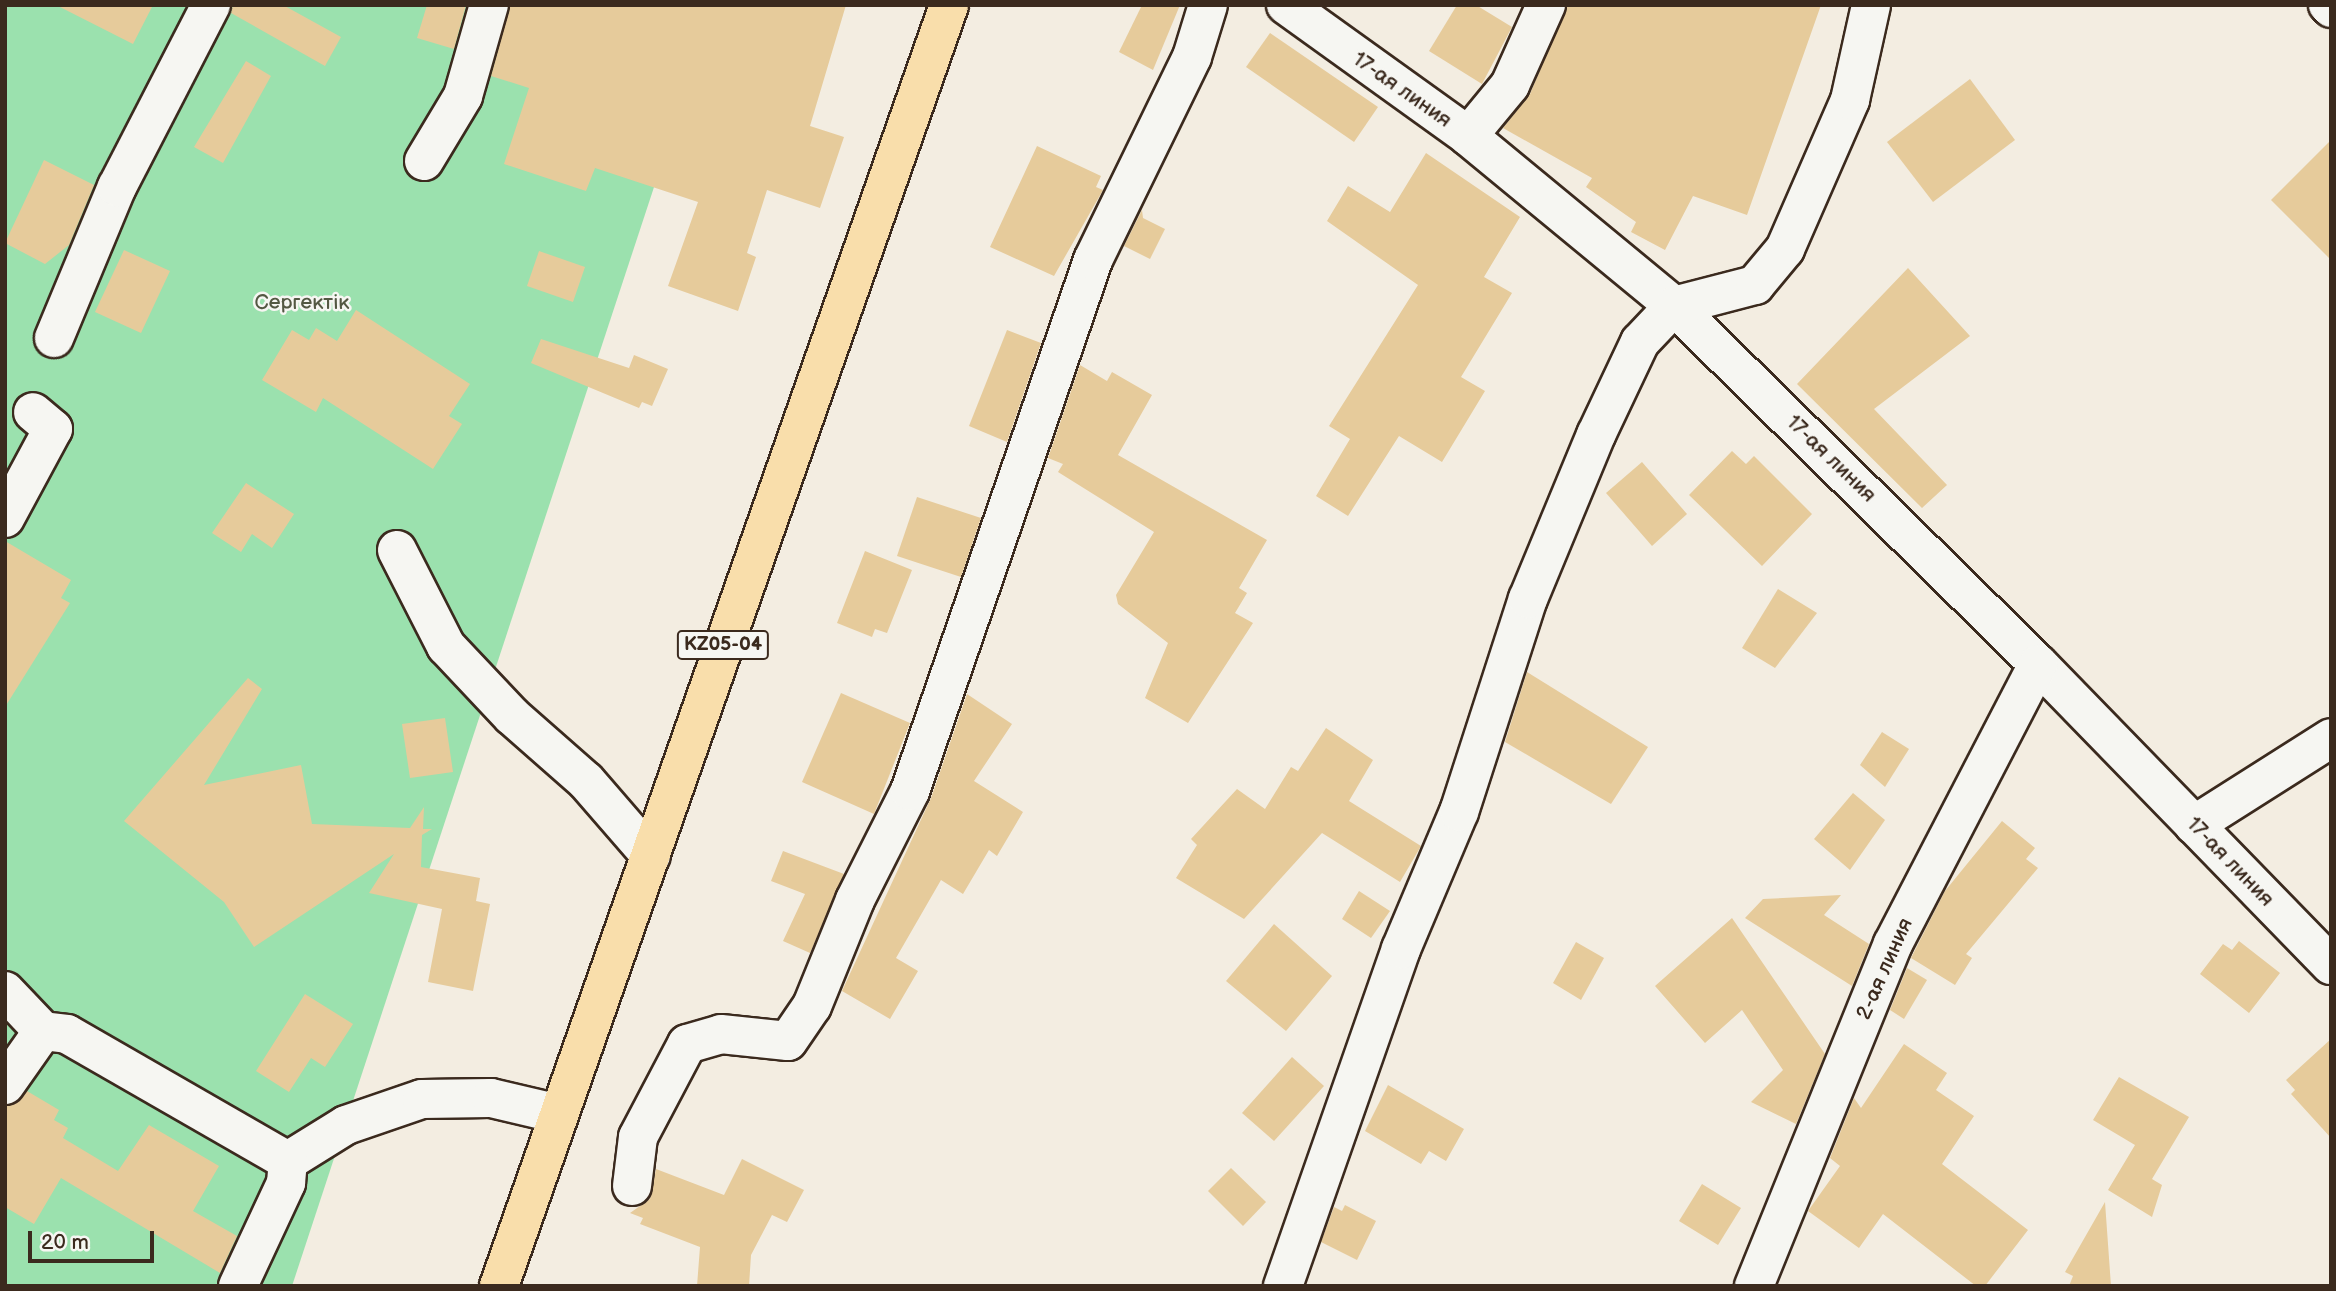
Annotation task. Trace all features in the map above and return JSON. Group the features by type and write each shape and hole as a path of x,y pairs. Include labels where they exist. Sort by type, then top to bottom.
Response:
{"main road":[{"name":"KZ05-04","path":"499,1286 949,5"}],"street":[{"path":"54,338 117,187 211,5"},
{"path":"424,161 463,96 489,5"},
{"path":"632,1186 638,1137 687,1044 721,1034 788,1041 812,1006 855,900 910,790 1093,260 1192,57 1208,5"},
{"name":"17-ая линия","path":"1286,5 1468,136 1674,306 2038,664 2331,965"},
{"path":"1468,136 1510,85 1546,5"},
{"path":"1283,1286 1401,949 1459,812 1528,599 1640,342 1674,306 1755,285 1785,249 1850,100 1871,5"},
{"path":"5,518 53,429 33,412"},
{"path":"397,550 446,646 512,716 586,781 651,856"},
{"name":"2-ая линия","path":"1755,1286 1893,944 2038,664"},
{"path":"2194,825 2331,738"},
{"path":"5,991 43,1031 67,1034 288,1161"},
{"path":"5,1085 43,1031"},
{"path":"288,1161 346,1125 422,1100 491,1098 559,1114"},
{"path":"239,1286 286,1183 288,1161"}],"green space":[{"name":"Сергектік","path":"5,5 714,5 292,1286 5,1286"}],"building":[{"path":"56,5 153,5 133,44"},
{"path":"233,5 283,5 341,37 325,66 231,13"},
{"path":"427,5 466,5 454,49 417,38"},
{"path":"510,5 846,5 810,126 844,137 820,208 767,190 747,253 756,257 738,311 668,286 698,202 595,168 586,191 504,164 529,88 491,76"},
{"path":"1142,5 1180,5 1153,70 1119,52"},
{"path":"1457,5 1476,5 1512,27 1482,84 1429,51"},
{"path":"1567,5 1821,5 1747,215 1693,196 1665,250 1631,232 1636,222 1586,187 1592,178 1503,128 1530,94"},
{"path":"1270,33 1378,107 1354,142 1246,67"},
{"path":"246,61 271,76 223,163 194,147"},
{"path":"1970,79 2015,140 1933,202 1887,142"},
{"path":"2331,140 2331,260 2271,200"},
{"path":"1037,146 1101,176 1096,187 1103,190 1054,276 990,247"},
{"path":"1426,153 1520,217 1484,277 1512,293 1461,377 1485,391 1442,462 1399,436 1348,516 1316,496 1350,439 1329,426 1418,285 1327,221 1348,186 1390,212"},
{"path":"44,160 94,185 69,245 45,264 5,243"},
{"path":"1142,210 1143,218 1165,229 1150,259 1124,246"},
{"path":"124,250 170,271 141,333 95,312"},
{"path":"539,251 585,267 573,302 527,286"},
{"path":"1908,268 1970,336 1874,409 1947,485 1922,508 1797,384"},
{"path":"356,310 470,384 449,416 462,424 433,469 323,398 316,412 262,380 292,330 309,340 316,328 337,341"},
{"path":"1007,330 1041,343 1007,442 969,426"},
{"path":"541,339 629,368 634,355 668,369 652,406 642,402 639,408 531,363"},
{"path":"1080,365 1107,381 1112,372 1152,395 1118,455 1267,540 1239,588 1247,593 1235,613 1253,623 1188,723 1145,698 1168,643 1118,604 1116,595 1154,532 1058,472 1063,464 1048,458"},
{"path":"1732,451 1746,464 1754,456 1812,514 1762,566 1689,495"},
{"path":"1642,462 1687,514 1652,546 1606,493"},
{"path":"246,483 294,514 272,548 252,534 241,552 212,533"},
{"path":"917,497 981,518 961,577 897,556"},
{"path":"5,541 71,580 61,598 70,603 5,707"},
{"path":"865,551 912,570 887,633 875,629 872,637 837,623"},
{"path":"1778,589 1817,613 1775,668 1742,648"},
{"path":"1527,672 1648,747 1611,804 1505,742"},
{"path":"248,678 262,689 204,785 301,765 312,824 410,828 424,807 423,829 432,829 422,835 421,867 480,878 476,901 490,904 473,991 428,982 442,909 369,893 394,854 254,947 224,902 124,821"},
{"path":"841,693 910,723 874,814 802,782"},
{"path":"967,694 1012,724 974,781 1023,812 997,856 989,850 963,894 941,880 896,958 918,971 890,1019 842,991 931,798"},
{"path":"445,718 453,772 410,778 402,724"},
{"path":"1326,728 1373,760 1349,801 1421,846 1400,882 1322,833 1244,919 1176,878 1197,845 1191,839 1237,789 1265,809 1291,767 1298,771"},
{"path":"1882,732 1909,749 1885,787 1860,765"},
{"path":"1853,793 1885,820 1850,870 1814,839"},
{"path":"2002,821 2035,848 2026,859 2038,868 1966,954 1972,958 1955,985 1911,958 1945,891"},
{"path":"783,851 844,874 810,953 783,941 805,894 771,881"},
{"path":"1359,891 1390,911 1371,938 1342,919"},
{"path":"1841,895 1824,915 1869,944 1852,986 1745,918 1763,899"},
{"path":"1732,918 1825,1054 1796,1124 1751,1102 1783,1070 1742,1010 1705,1043 1655,986"},
{"path":"1274,924 1332,976 1286,1031 1226,981"},
{"path":"2239,941 2280,973 2249,1013 2200,974 2223,944 2232,950"},
{"path":"1576,942 1604,958 1581,1000 1553,983"},
{"path":"1907,968 1927,980 1904,1019 1890,1010"},
{"path":"305,994 353,1024 325,1067 311,1058 289,1092 256,1071"},
{"path":"2331,1039 2331,1138 2291,1094 2295,1090 2286,1080"},
{"path":"1904,1044 1947,1073 1936,1090 1974,1116 1942,1164 2028,1230 1985,1286 1976,1286 1883,1214 1859,1248 1808,1211 1840,1166 1830,1158 1854,1098 1861,1108"},
{"path":"1292,1057 1324,1086 1274,1141 1242,1113"},
{"path":"2119,1077 2189,1117 2152,1179 2162,1185 2152,1217 2108,1190 2135,1145 2093,1120"},
{"path":"1388,1085 1464,1129 1446,1161 1429,1151 1421,1164 1365,1131"},
{"path":"27,1091 59,1110 54,1120 68,1128 63,1138 118,1171 149,1125 219,1166 193,1211 237,1236 220,1273 61,1178 34,1224 5,1207 5,1106"},
{"path":"742,1159 804,1190 787,1222 772,1215 751,1255 749,1286 697,1286 700,1247 640,1224 643,1218 630,1213 650,1199 656,1169 724,1195"},
{"path":"1231,1168 1266,1202 1243,1226 1208,1191"},
{"path":"1702,1184 1741,1208 1718,1245 1679,1221"},
{"path":"2105,1202 2111,1286 2069,1286 2073,1276 2065,1272"},
{"path":"1345,1205 1376,1221 1357,1260 1321,1242 1334,1207 1342,1211"}]}
